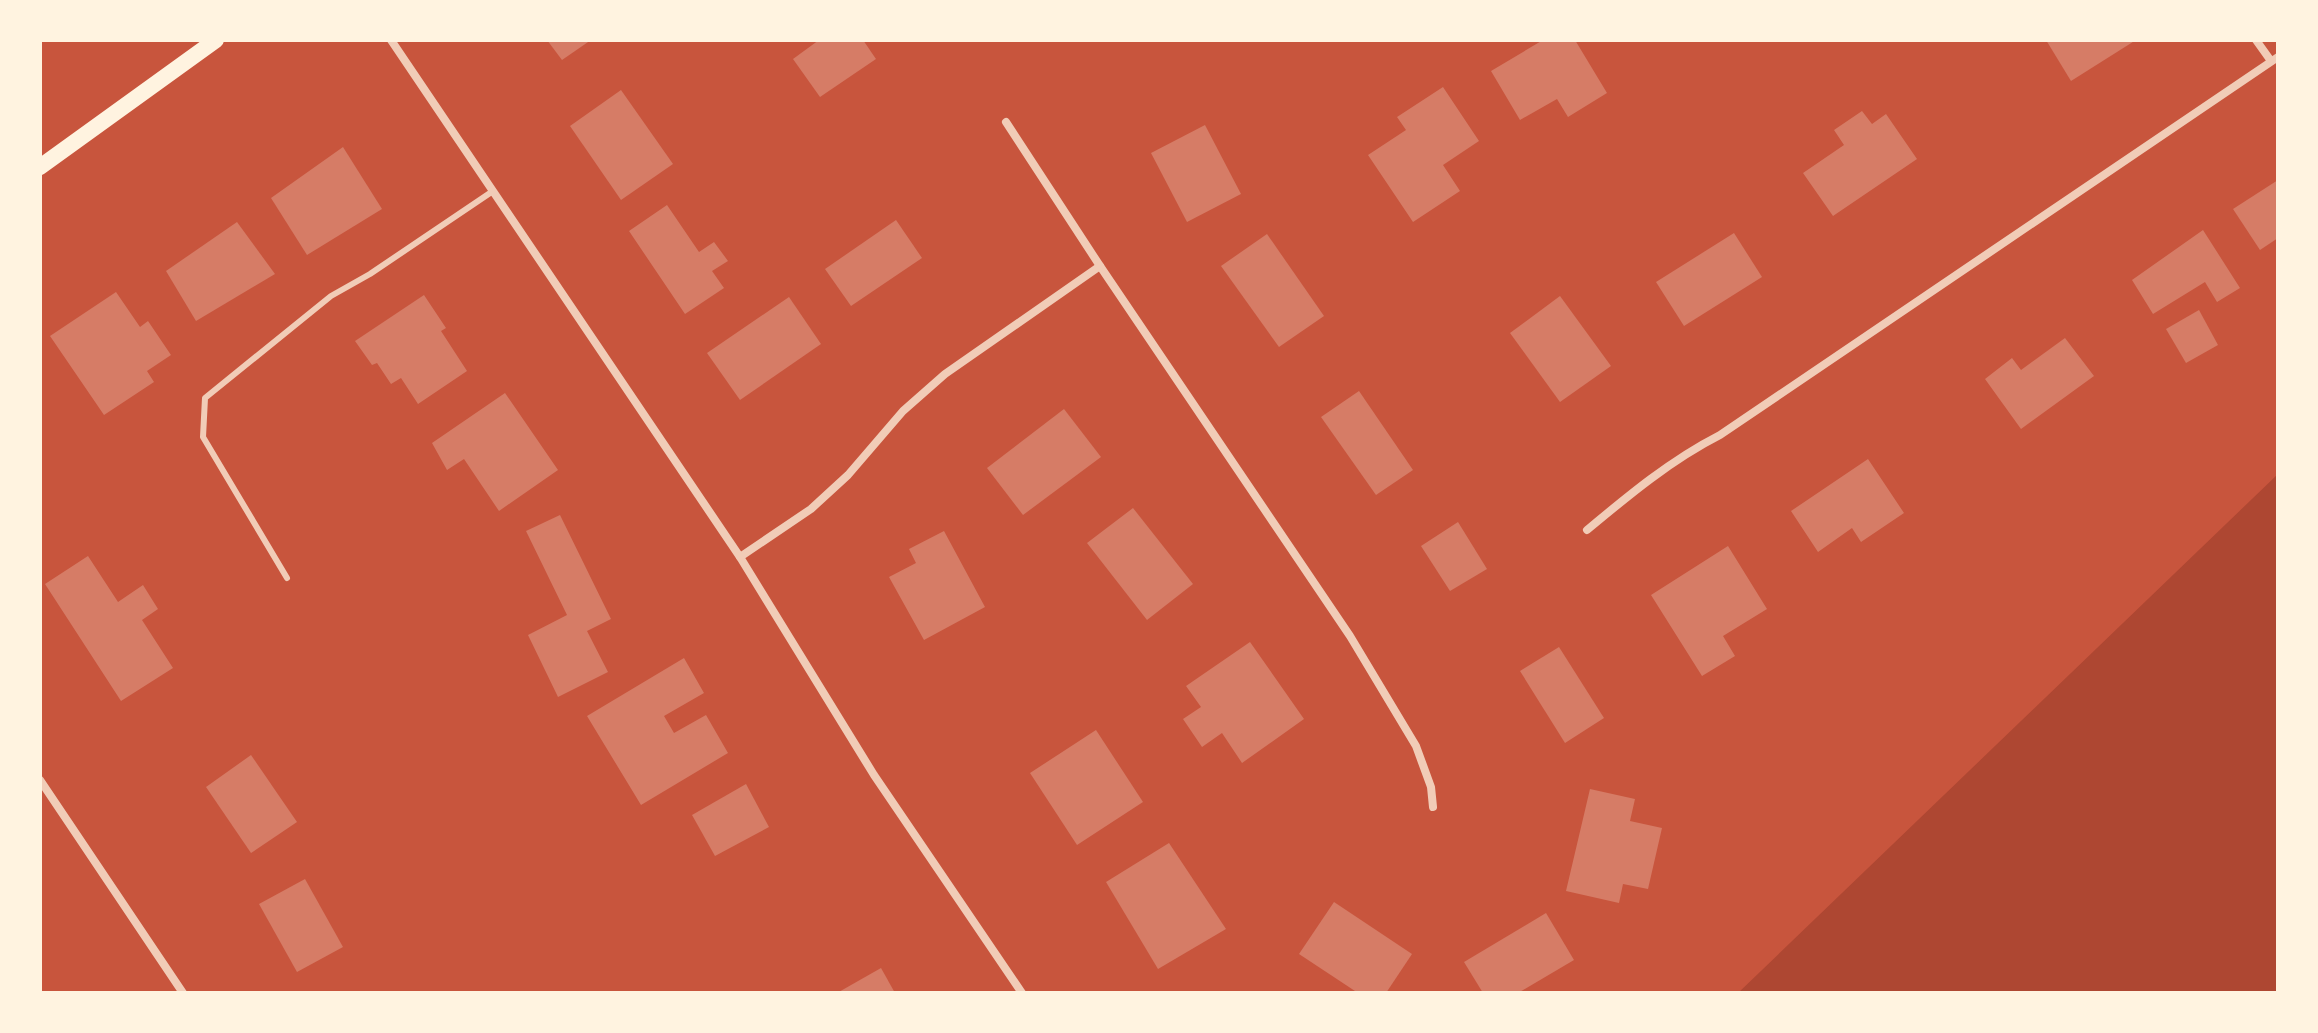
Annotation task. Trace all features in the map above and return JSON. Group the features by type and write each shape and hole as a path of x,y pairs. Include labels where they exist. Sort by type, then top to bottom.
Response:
{"main road":[{"path":"40,167 216,40"}],"street":[{"path":"391,40 740,557 874,775 1022,993"},
{"path":"1587,530 1690,451 1733,426 2275,59 2256,40"},
{"path":"1006,122 1350,636 1416,746 1431,787 1433,807"},
{"path":"740,557 811,509 848,475 903,411 945,374 1100,266"},
{"path":"40,780 183,993"}],"lane":[{"path":"287,578 203,437 205,398 331,296 370,274 493,191"}],"shaded area":[{"path":"2278,474 2278,993 1738,993"}],"building":[{"path":"547,40 591,40 562,60"},
{"path":"819,40 863,40 876,59 820,97 793,59"},
{"path":"1543,40 1575,40 1607,93 1568,117 1557,99 1520,120 1491,71"},
{"path":"2046,40 2136,40 2071,81"},
{"path":"1443,87 1479,141 1443,165 1460,191 1413,222 1368,155 1406,130 1397,117"},
{"path":"621,90 673,164 621,200 570,126"},
{"path":"1862,111 1872,124 1886,114 1917,159 1833,216 1803,173 1844,145 1834,130"},
{"path":"1205,125 1241,194 1187,222 1151,153"},
{"path":"343,147 382,209 307,255 271,198"},
{"path":"2278,180 2278,238 2260,250 2233,209"},
{"path":"667,205 699,252 714,242 728,261 712,271 724,288 685,314 629,231"},
{"path":"896,220 922,258 851,306 825,269"},
{"path":"237,222 275,274 196,321 166,271"},
{"path":"2203,230 2240,288 2217,302 2205,282 2153,314 2132,280"},
{"path":"1734,233 1762,277 1684,326 1656,282"},
{"path":"1267,234 1324,316 1279,347 1221,266"},
{"path":"116,292 140,327 148,321 171,355 147,371 154,382 104,415 50,336"},
{"path":"424,295 446,328 441,331 467,371 418,404 401,378 391,384 377,363 372,365 355,341"},
{"path":"1560,296 1611,366 1560,402 1510,333"},
{"path":"789,297 821,344 740,400 707,353"},
{"path":"2199,310 2218,345 2186,363 2166,329"},
{"path":"2065,338 2094,376 2021,429 1985,379 2012,358 2021,370"},
{"path":"1359,391 1413,470 1376,495 1321,417"},
{"path":"505,393 558,470 499,511 464,459 447,470 432,443"},
{"path":"1064,409 1101,457 1023,515 987,468"},
{"path":"1868,459 1904,513 1861,542 1852,528 1818,552 1791,511"},
{"path":"1133,508 1193,584 1147,620 1087,543"},
{"path":"560,515 611,619 587,631 608,672 558,697 528,635 567,615 526,531"},
{"path":"1458,522 1487,569 1450,591 1421,546"},
{"path":"944,531 985,607 924,640 889,577 916,563 909,549"},
{"path":"1728,546 1767,609 1723,636 1735,656 1702,676 1651,595"},
{"path":"88,556 118,602 143,585 158,609 142,620 173,668 121,701 45,584"},
{"path":"1250,642 1304,719 1242,763 1222,733 1202,747 1183,719 1201,707 1186,686"},
{"path":"1559,647 1604,718 1565,743 1520,671"},
{"path":"684,658 704,693 664,716 674,733 706,715 728,753 641,805 587,716"},
{"path":"1096,730 1143,802 1077,845 1030,773"},
{"path":"251,755 297,822 251,853 206,787"},
{"path":"746,784 769,827 715,856 692,815"},
{"path":"1590,789 1635,799 1630,821 1662,828 1648,889 1623,884 1619,903 1566,891"},
{"path":"1169,843 1226,929 1158,969 1106,882"},
{"path":"305,879 343,947 297,972 259,904"},
{"path":"1334,902 1412,954 1386,993 1358,993 1299,954"},
{"path":"1546,913 1574,960 1518,993 1483,993 1464,962"},
{"path":"881,968 895,993 837,993"}]}
